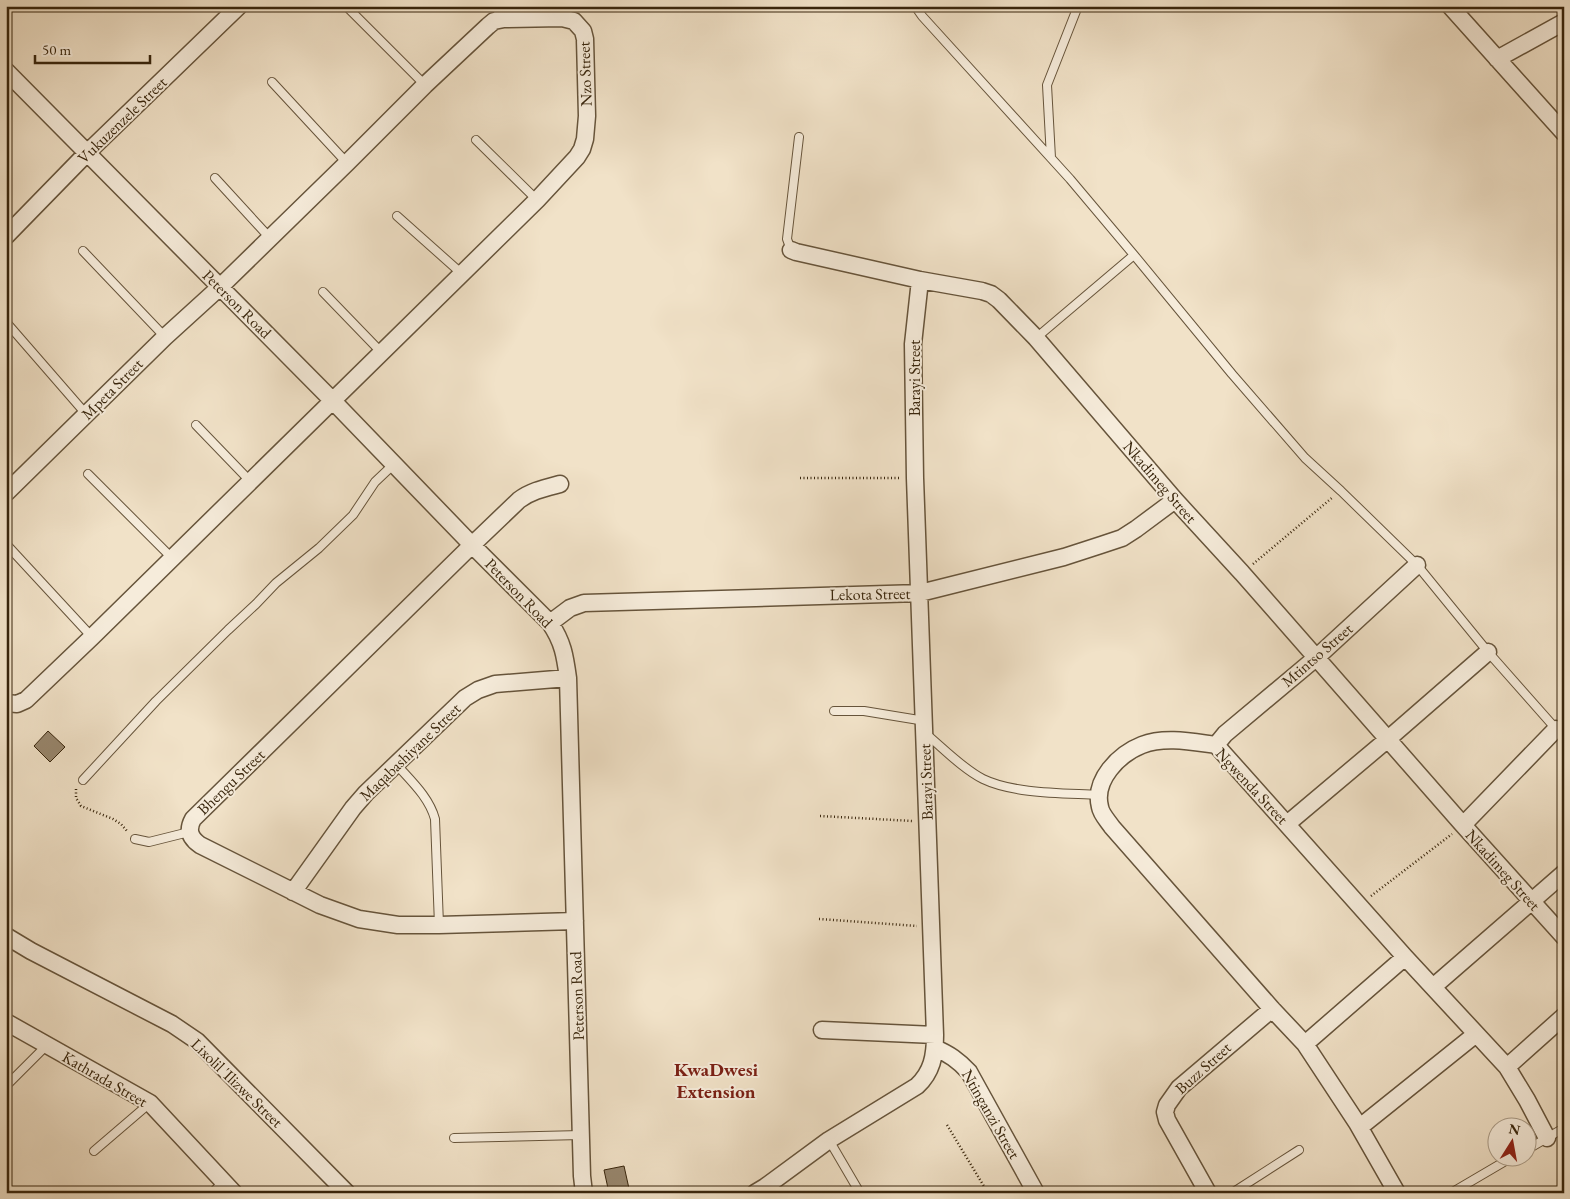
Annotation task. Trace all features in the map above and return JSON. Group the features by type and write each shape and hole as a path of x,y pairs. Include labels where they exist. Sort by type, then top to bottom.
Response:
{"street":[{"path":"1450,6 1564,133"},
{"name":"Vukuzenzele Street","path":"6,236 88,152 236,7"},
{"name":"Nzo Street","path":"220,287 425,85 494,21 499,12 569,18 580,26 585,39 587,116 585,139 577,157 537,200 332,400"},
{"path":"1498,59 1564,22"},
{"name":"Peterson Road","path":"6,71 332,400 550,623 559,635 568,678 584,1193"},
{"name":"Nkadimeg Street","path":"791,250 920,280 968,288 991,294 999,300 1036,338 1175,500 1317,657 1463,825 1564,937"},
{"name":"Barayi Street","path":"755,1193 829,1140 917,1086 931,1068 935,1042 913,344 920,280"},
{"name":"Mpeta Street","path":"8,487 220,287"},
{"path":"6,703 18,704 26,700 332,400"},
{"name":"Bhengu Street","path":"560,484 526,495 472,545 193,819 189,832 192,839 200,845 338,913 359,919 398,925 575,921"},
{"name":"Lekota Street","path":"550,623 570,608 584,603 920,593 1064,557 1122,538 1175,500"},
{"name":"Mtintso Street","path":"1216,745 1225,734 1317,657 1417,565"},
{"path":"1286,824 1488,652"},
{"name":"Maqabashiyane Street","path":"293,892 353,808 366,793 464,698 478,690 495,684 568,678"},
{"name":"Nkadimeg Street","path":"1463,825 1560,734"},
{"name":"Ngwenda Street","path":"1098,796 1101,783 1109,769 1126,754 1143,744 1164,741 1187,741 1216,745 1405,957 1507,1067 1547,1138"},
{"path":"1098,796 1100,809 1112,827 1272,1009 1306,1044 1360,1127 1397,1193"},
{"path":"1433,987 1564,873"},
{"name":"Lixolil 'Ilizwe Street","path":"6,936 31,951 172,1024 197,1041 347,1193"},
{"path":"1306,1044 1405,957"},
{"name":"Buzz Street","path":"1208,1193 1167,1120 1167,1105 1179,1088 1272,1009"},
{"path":"1507,1067 1564,1016"},
{"name":"Kathrada Street","path":"6,1022 150,1103 223,1189"},
{"path":"822,1030 935,1042"},
{"path":"1360,1127 1476,1034"},
{"name":"Ntinganzi Street","path":"935,1042 960,1062 969,1072 1036,1193"}],"lane":[{"path":"915,6 1051,158 1305,458 1417,565 1488,652 1560,734"},
{"path":"1051,158 1047,85 1078,6"},
{"path":"347,7 425,85"},
{"path":"272,82 347,163"},
{"path":"791,250 787,240 799,137"},
{"path":"476,140 537,200"},
{"path":"215,178 270,238"},
{"path":"397,216 461,273"},
{"path":"83,251 166,336"},
{"path":"1036,338 1134,255"},
{"path":"323,292 381,352"},
{"path":"6,322 86,414"},
{"path":"196,425 250,481"},
{"path":"83,780 156,701 228,630 276,583 319,548 353,515 375,482 394,464"},
{"path":"88,474 172,558"},
{"path":"6,544 92,637"},
{"path":"834,711 864,711 925,727 970,771 994,783 1026,790 1098,796"},
{"path":"396,764 424,797 432,809 435,819 439,925"},
{"path":"135,839 148,842 189,832"},
{"path":"8,1084 47,1045"},
{"path":"94,1151 150,1103"},
{"path":"1538,1143 1564,1128"},
{"path":"454,1138 581,1135"},
{"path":"829,1140 860,1193"},
{"path":"1232,1193 1299,1150"},
{"path":"1451,1193 1497,1166"}],"path":[{"path":"800,478 916,478"},
{"path":"1242,573 1341,491"},
{"path":"83,780 76,789 76,798 81,806 113,819 121,824 135,839"},
{"path":"820,816 928,822"},
{"path":"1359,905 1463,825"},
{"path":"819,919 930,927"},
{"path":"947,1124 988,1193"}],"building":[{"path":"48,731 65,747 50,762 34,746"},
{"path":"624,1166 630,1193 609,1193 604,1170"}],"district":[{"name":"KwaDwesi Extension","path":"716,1080"}]}
